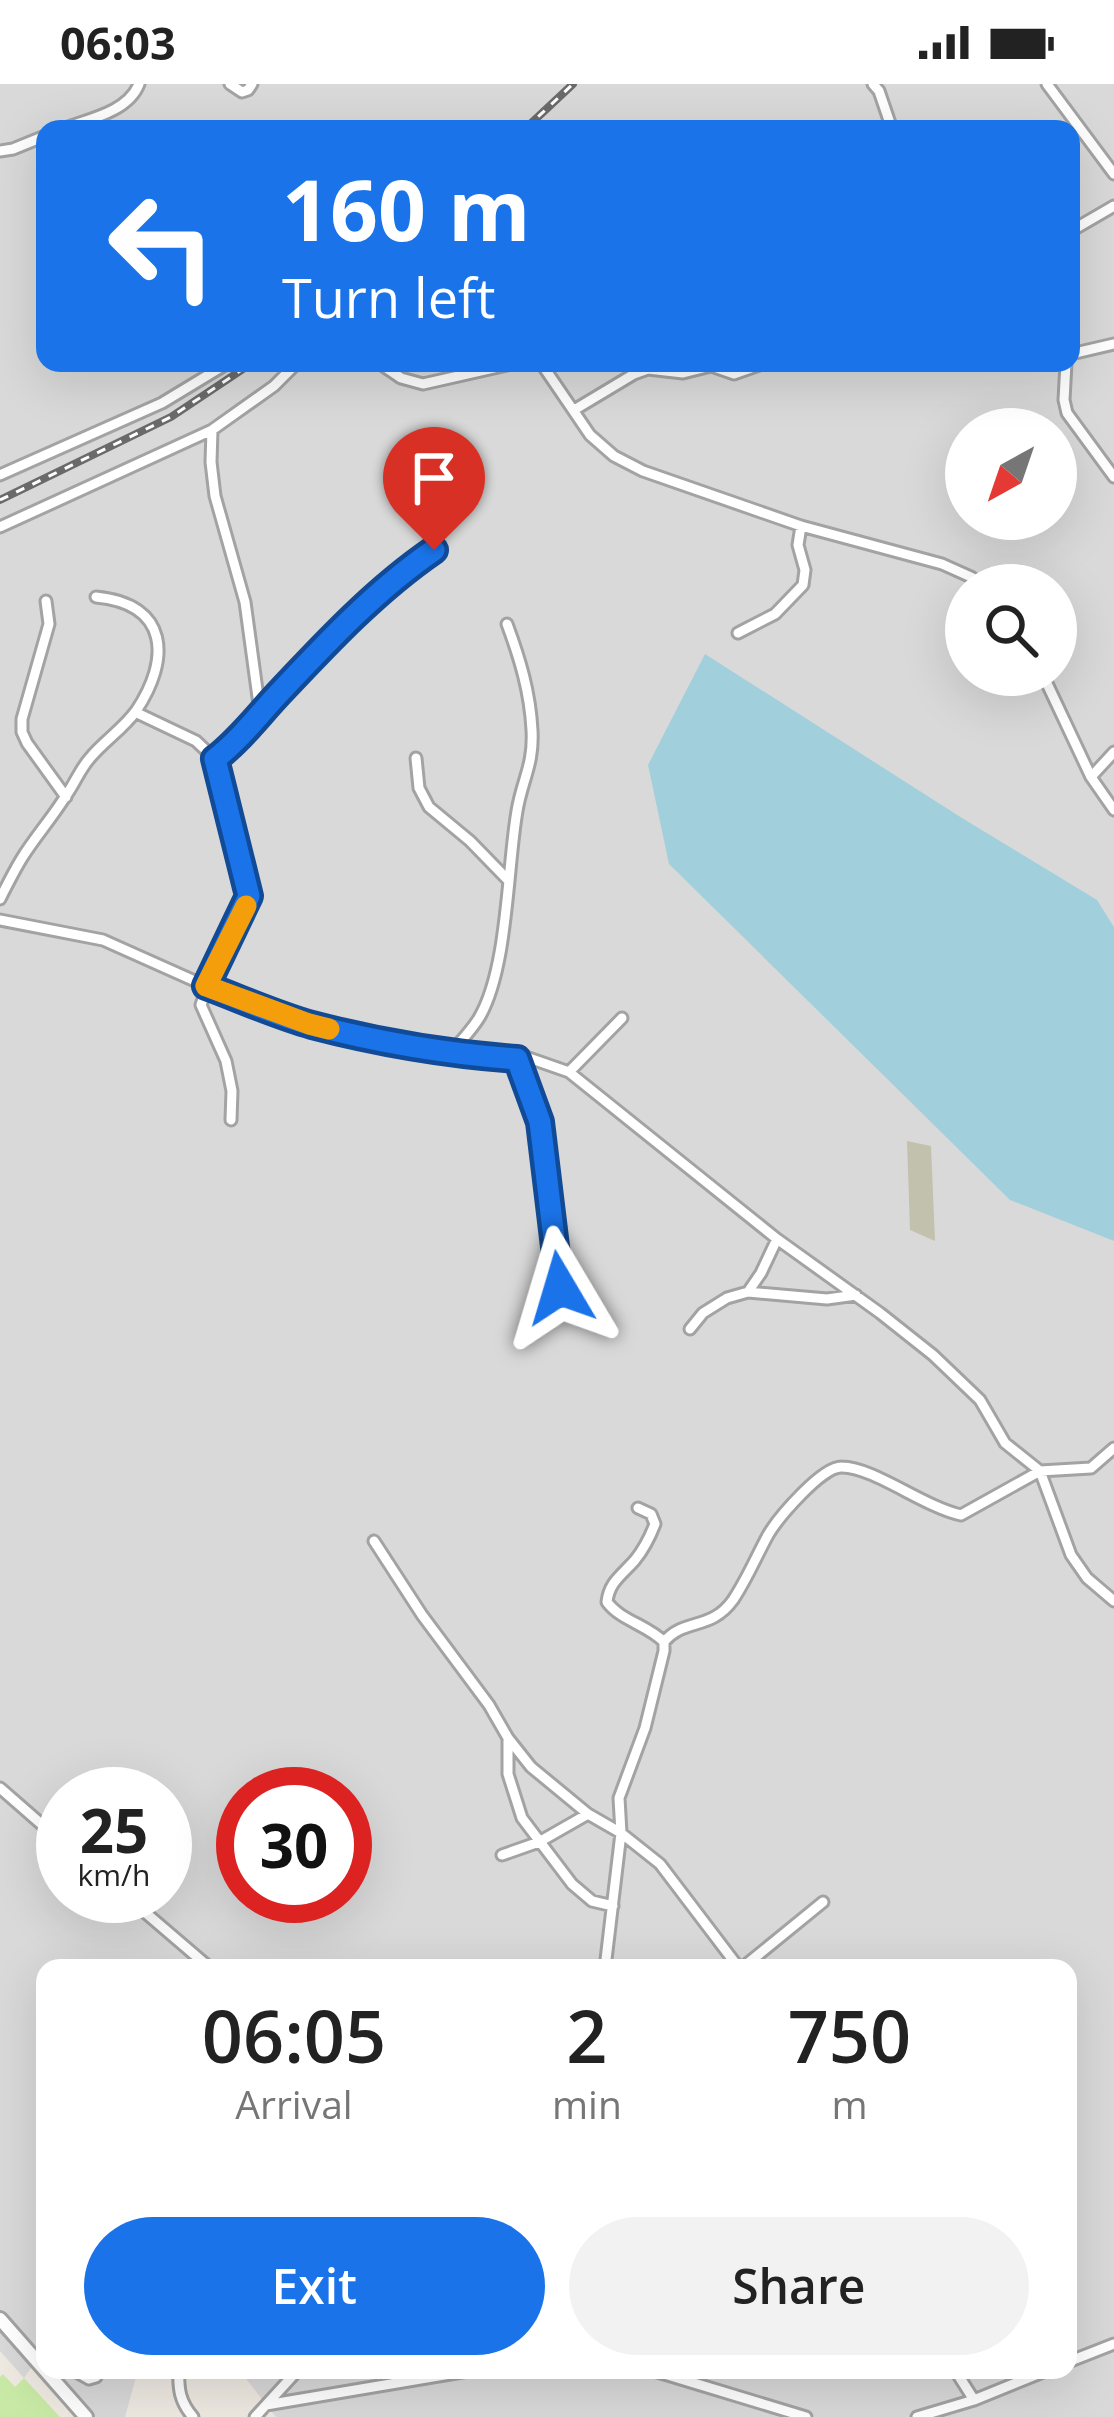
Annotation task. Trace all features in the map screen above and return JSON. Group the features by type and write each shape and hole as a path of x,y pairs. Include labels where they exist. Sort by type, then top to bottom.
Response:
{"street":[{"path":"85,120 126,104 139,84"},
{"path":"230,84 242,92 252,84"},
{"path":"874,84 889,120"},
{"path":"1047,84 1074,120"},
{"path":"1080,128 1114,174"},
{"path":"0,151 36,140"},
{"path":"1080,226 1114,206"},
{"path":"1080,352 1114,344"},
{"path":"0,475 162,403 213,372"},
{"path":"0,527 212,430 288,372"},
{"path":"392,372 423,384 476,372"},
{"path":"547,372 590,435 628,464 801,526 945,565"},
{"path":"574,410 640,372"},
{"path":"1066,372 1067,413 1114,477"},
{"path":"212,430 215,496 245,602 260,712"},
{"path":"738,632 775,614 803,585 805,569 798,545 801,526"},
{"path":"215,759 363,608 434,550"},
{"path":"0,899 21,858 89,758 135,712 154,676 160,644 152,622 116,599 96,597"},
{"path":"46,601 49,624 22,732 66,797"},
{"path":"450,1054 491,992 518,804 530,769 530,702 507,624"},
{"path":"1053,696 1091,777 1114,810"},
{"path":"135,712 196,741 215,759 249,896 206,986 202,1006 226,1061 231,1120"},
{"path":"1091,777 1114,752"},
{"path":"416,758 419,788 429,806 508,880"},
{"path":"0,920 103,940 206,986 309,1024 450,1054 529,1058 568,1072 777,1239 933,1355 980,1400 1005,1443 1040,1471 1071,1555 1087,1578 1114,1601"},
{"path":"568,1072 622,1018"},
{"path":"517,1059 540,1122 560,1288"},
{"path":"748,1292 777,1239"},
{"path":"690,1329 704,1313 748,1292 826,1299 856,1295"},
{"path":"606,1959 621,1833 619,1798 645,1728 664,1642 678,1629 717,1618 730,1605 771,1530 810,1486 833,1467 843,1466 865,1472 942,1511 962,1515 1040,1471 1091,1468 1114,1448"},
{"path":"638,1508 652,1514 655,1524 608,1591 607,1602 664,1642"},
{"path":"374,1541 531,1767 661,1864 734,1959"},
{"path":"508,1738 508,1774 522,1818 572,1884 592,1901 613,1906"},
{"path":"0,1788 36,1819"},
{"path":"502,1855 539,1842 588,1814"},
{"path":"752,1959 823,1903"},
{"path":"158,1923 200,1959"},
{"path":"0,2319 36,2359"},
{"path":"1077,2358 1114,2344"},
{"path":"54,2379 86,2417"},
{"path":"179,2379 184,2406 193,2417"},
{"path":"255,2417 290,2379"},
{"path":"266,2405 408,2379"},
{"path":"681,2379 806,2417"},
{"path":"962,2379 974,2399"},
{"path":"916,2417 1025,2379"}],"shaded area":[{"path":"0,84 1114,84 1114,2417 276,2417 246,2379 1077,2379 1077,1959 36,1959 35,2362 24,2378 0,2351"},
{"path":"907,1141 931,1146 935,1241 910,1230"},
{"path":"51,2379 136,2379 125,2417 88,2417"}],"green space":[{"path":"3,2374 15,2387 24,2378 60,2417 0,2417"}],"water":[{"path":"705,654 1097,900 1114,927 1114,1241 1010,1200 669,864 648,765"}],"railway":[{"path":"535,120 573,84"},
{"path":"0,500 171,417 238,372"}],"slow traffic":[{"path":"246,906 206,986 329,1029"}],"route":[{"path":"434,550 363,608 215,759 249,896 206,986 309,1024 396,1045 517,1059 540,1122 560,1288"}]}
